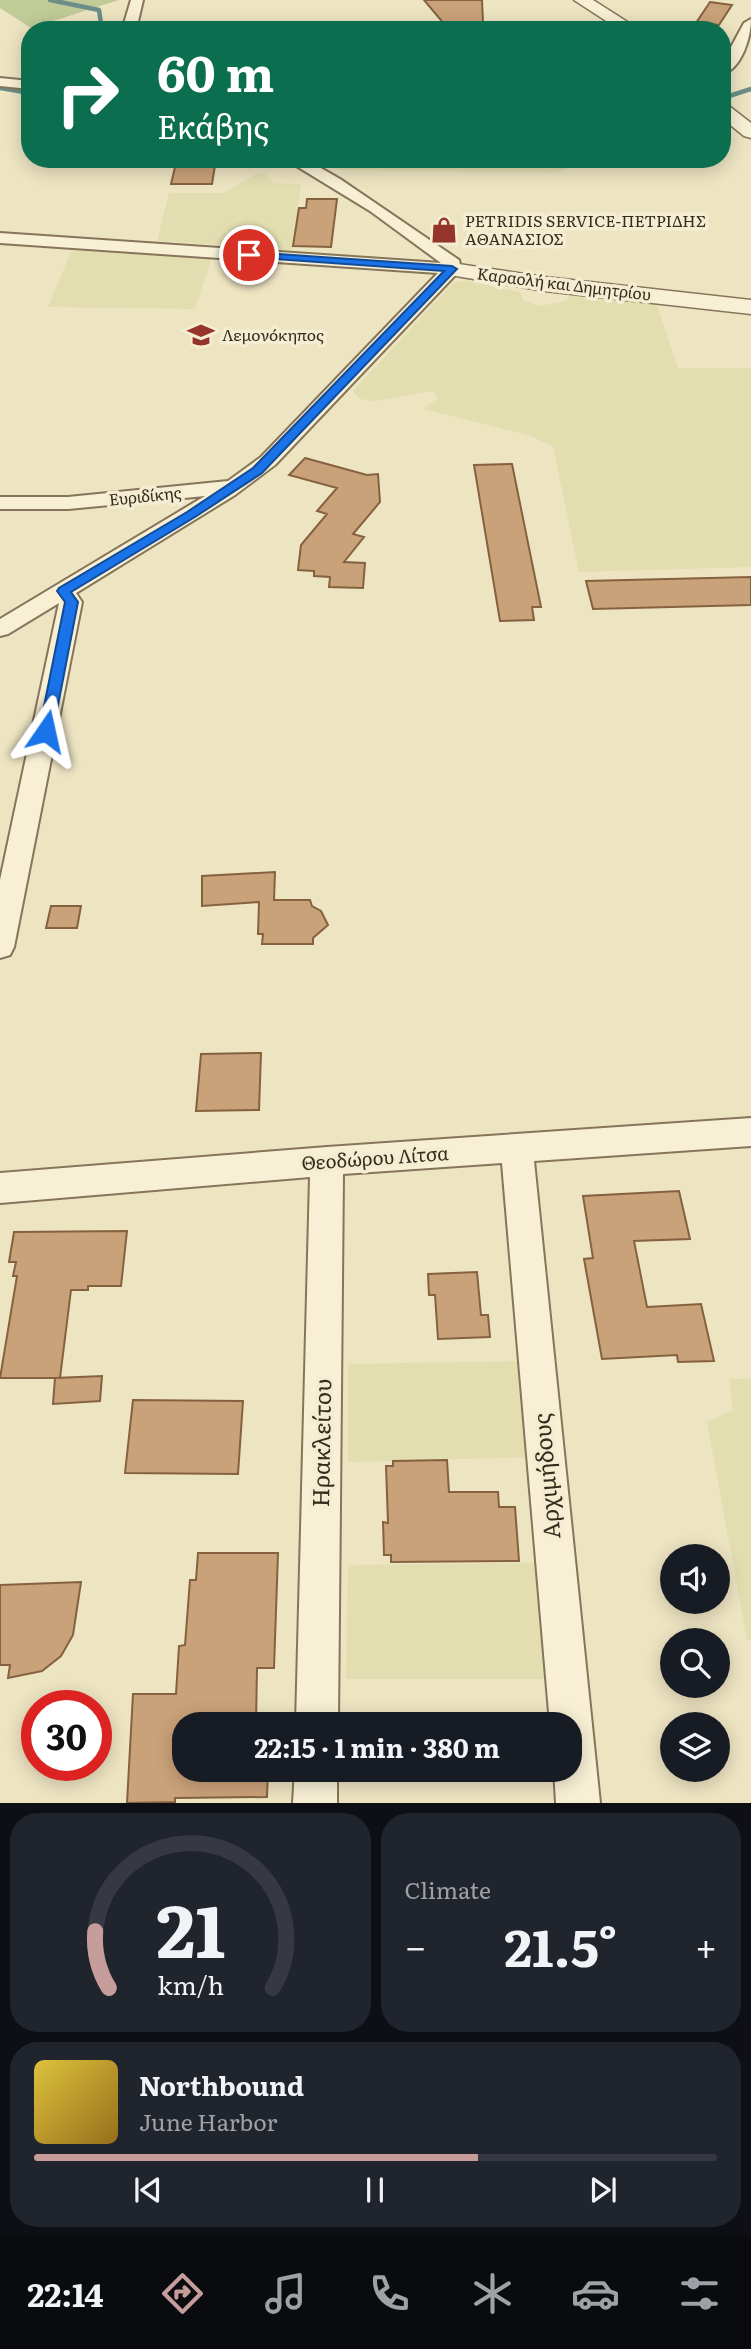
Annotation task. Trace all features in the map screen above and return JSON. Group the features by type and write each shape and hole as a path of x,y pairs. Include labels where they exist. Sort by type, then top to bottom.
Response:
{"street":[{"path":"131,21 137,0"},
{"path":"582,0 617,21"},
{"path":"731,61 751,23"},
{"path":"0,82 21,84"},
{"path":"731,116 751,132"},
{"path":"0,629 234,486 268,461 452,269 453,264 432,248 310,168"},
{"name":"Καραολή και Δημητρίου","path":"0,238 452,269 545,284 751,307"},
{"name":"Ευριδίκης","path":"0,503 68,503 234,486"},
{"path":"0,947 71,602 64,591"},
{"name":"Θεοδώρου Λίτσα","path":"0,1188 327,1161 751,1132"},
{"name":"Αρχιμήδους","path":"517,1148 578,1803"},
{"name":"Ηρακλείτου","path":"317,1712 327,1161"},
{"path":"315,1803 316,1782"}],"shaded area":[{"path":"334,168 570,168 556,173"},
{"path":"256,174 265,174 274,183 301,184 292,250 157,241 169,193 223,193"},
{"path":"72,249 212,257 195,309 48,307"},
{"path":"466,281 520,292 524,301 540,306 565,301 571,295 656,302 678,368 751,368 751,567 579,572 553,446 528,435 423,409 438,398 433,391 375,401 360,399 353,391 454,282"},
{"path":"527,1361 535,1457 348,1462 348,1364"},
{"path":"729,1379 751,1379 751,1640 747,1640 707,1422 733,1410"},
{"path":"543,1563 554,1679 346,1679 348,1565"}],"green space":[{"path":"0,0 119,0 53,21 21,22 0,8"}],"building":[{"path":"424,0 482,0 483,21 442,21"},
{"path":"710,2 732,5 722,21 697,21"},
{"path":"175,168 215,168 212,184 171,184"},
{"path":"307,199 337,199 331,247 293,246 299,208 306,208"},
{"path":"305,458 367,475 378,474 380,502 353,534 364,537 344,562 365,563 363,588 329,587 330,577 314,576 314,571 298,570 301,545 327,514 317,511 337,488 289,475"},
{"path":"512,464 541,607 532,607 534,620 500,621 474,465"},
{"path":"751,577 751,605 593,609 586,581"},
{"path":"275,872 274,900 310,900 312,906 321,911 328,925 313,938 313,944 262,944 263,934 258,934 259,902 202,906 202,876"},
{"path":"51,906 81,906 77,928 46,928"},
{"path":"261,1053 259,1110 196,1111 201,1054"},
{"path":"679,1191 690,1239 634,1241 647,1307 701,1304 714,1361 678,1362 677,1355 602,1359 584,1259 593,1258 583,1196"},
{"path":"127,1231 121,1286 88,1286 88,1290 71,1290 60,1378 0,1378 17,1276 13,1276 16,1262 9,1262 14,1232"},
{"path":"477,1272 481,1315 488,1315 490,1337 438,1339 435,1295 429,1295 428,1274"},
{"path":"102,1376 100,1401 53,1404 55,1378"},
{"path":"133,1400 243,1401 238,1474 125,1473"},
{"path":"447,1460 449,1492 498,1492 499,1507 515,1507 519,1561 391,1562 391,1555 384,1555 383,1522 388,1523 386,1466 393,1466 393,1461"},
{"path":"198,1553 278,1553 274,1668 257,1668 256,1712 172,1712 172,1782 268,1782 267,1797 175,1798 175,1802 127,1803 133,1694 176,1694 179,1646 185,1645 190,1580 196,1580"},
{"path":"81,1582 73,1635 61,1656 42,1671 8,1678 10,1665 0,1665 0,1585"}],"waterway":[{"path":"50,0 99,10 101,21"},
{"path":"0,88 21,92"},
{"path":"731,95 751,89"}],"place":[{"name":"PETRIDIS SERVICE-ΠΕΤΡΙΔΗΣ ΑΘΑΝΑΣΙΟΣ","path":"444,230"},
{"name":"Λεμονόκηπος","path":"201,335"}],"route":[{"path":"46,731 71,602 64,591 250,477 452,269 249,255"}]}
